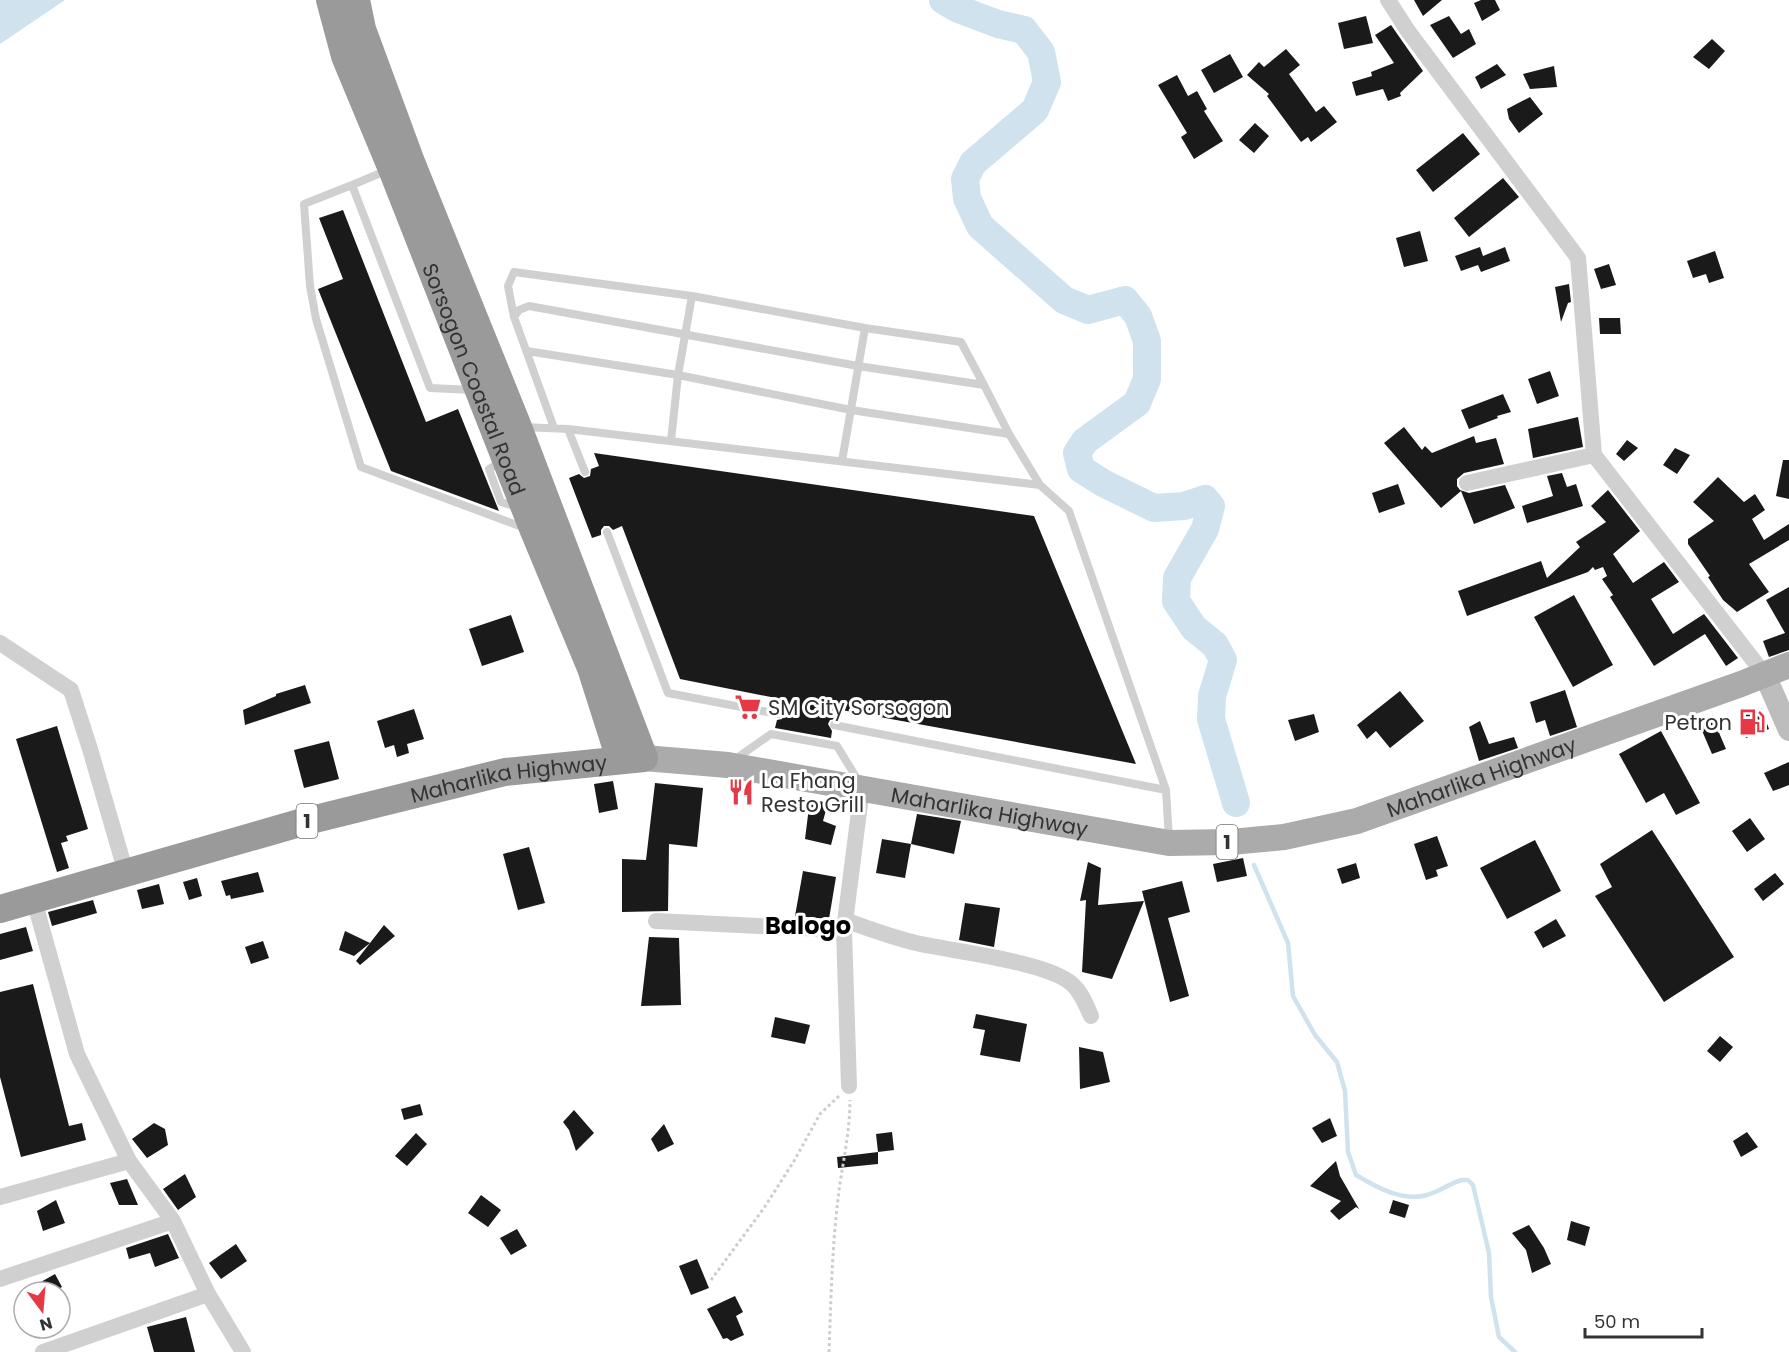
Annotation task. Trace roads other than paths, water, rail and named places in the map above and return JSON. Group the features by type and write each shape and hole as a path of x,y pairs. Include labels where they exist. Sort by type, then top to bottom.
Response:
{"highway":[{"name":"Sorsogon Coastal Road","path":"330,0 345,56 392,169 530,520 591,668 632,758"},
{"name":"Sorsogon Coastal Road","path":"356,0 362,29 411,162 518,427 632,758"},
{"name":"Maharlika Highway","path":"0,909 303,822 505,772 632,758"}],"main road":[{"name":"Maharlika Highway","path":"632,758 728,765 1169,843 1231,842 1284,837 1357,820 1789,665"}],"street":[{"path":"1388,0 1415,40 1578,258 1594,454 1765,675 1789,730"},
{"path":"1467,483 1594,454"},
{"path":"0,643 70,690 90,749 126,873"},
{"path":"849,1086 845,925 862,788"},
{"path":"34,900 77,1054 129,1161 173,1221 208,1294 243,1352"},
{"path":"656,921 845,925 1038,969 1060,977 1071,983 1081,995 1091,1016"},
{"path":"0,1197 129,1161"},
{"path":"0,1279 173,1221"},
{"path":"44,1352 208,1294"}],"lane":[{"path":"392,169 304,204 310,286 316,319 361,467 530,520"},
{"path":"352,185 430,387 480,390"},
{"path":"554,428 514,317 508,286 514,272 692,296 865,328 961,342 1009,434 1040,484 1069,511 1166,790 1169,843"},
{"path":"671,441 678,375 692,296"},
{"path":"514,317 519,310 529,306 858,366 984,385"},
{"path":"842,461 865,328"},
{"path":"527,351 678,375 851,410 1009,434"},
{"path":"518,427 568,429 1040,484"},
{"path":"568,429 585,472"},
{"path":"607,532 668,693 778,714"},
{"path":"834,725 1166,790"},
{"path":"728,765 771,734 837,746 862,788"}],"water":[{"path":"0,0 65,0 0,44"}],"waterway":[{"path":"943,0 958,9 998,24 1024,30 1041,52 1047,82 1035,110 973,163 965,179 967,198 980,226 1064,300 1088,310 1125,300 1138,316 1147,341 1147,379 1137,403 1085,441 1077,453 1081,469 1103,483 1154,508 1184,506 1205,499 1211,506 1205,529 1177,578 1176,601 1194,628 1215,645 1223,660 1212,696 1211,719 1236,803"},
{"path":"1254,865 1288,943 1293,996 1315,1035 1337,1062 1345,1091 1348,1152 1356,1175 1390,1192 1408,1197 1427,1195 1462,1180 1468,1180 1473,1185 1489,1253 1491,1297 1499,1337 1515,1352"}],"place":[{"name":"SM City Sorsogon","path":"748,707"},
{"name":"Petron","path":"1752,722"},
{"name":"La Fhang Resto Grill","path":"741,792"}],"district":[{"name":"Balogo","path":"808,925"}]}
